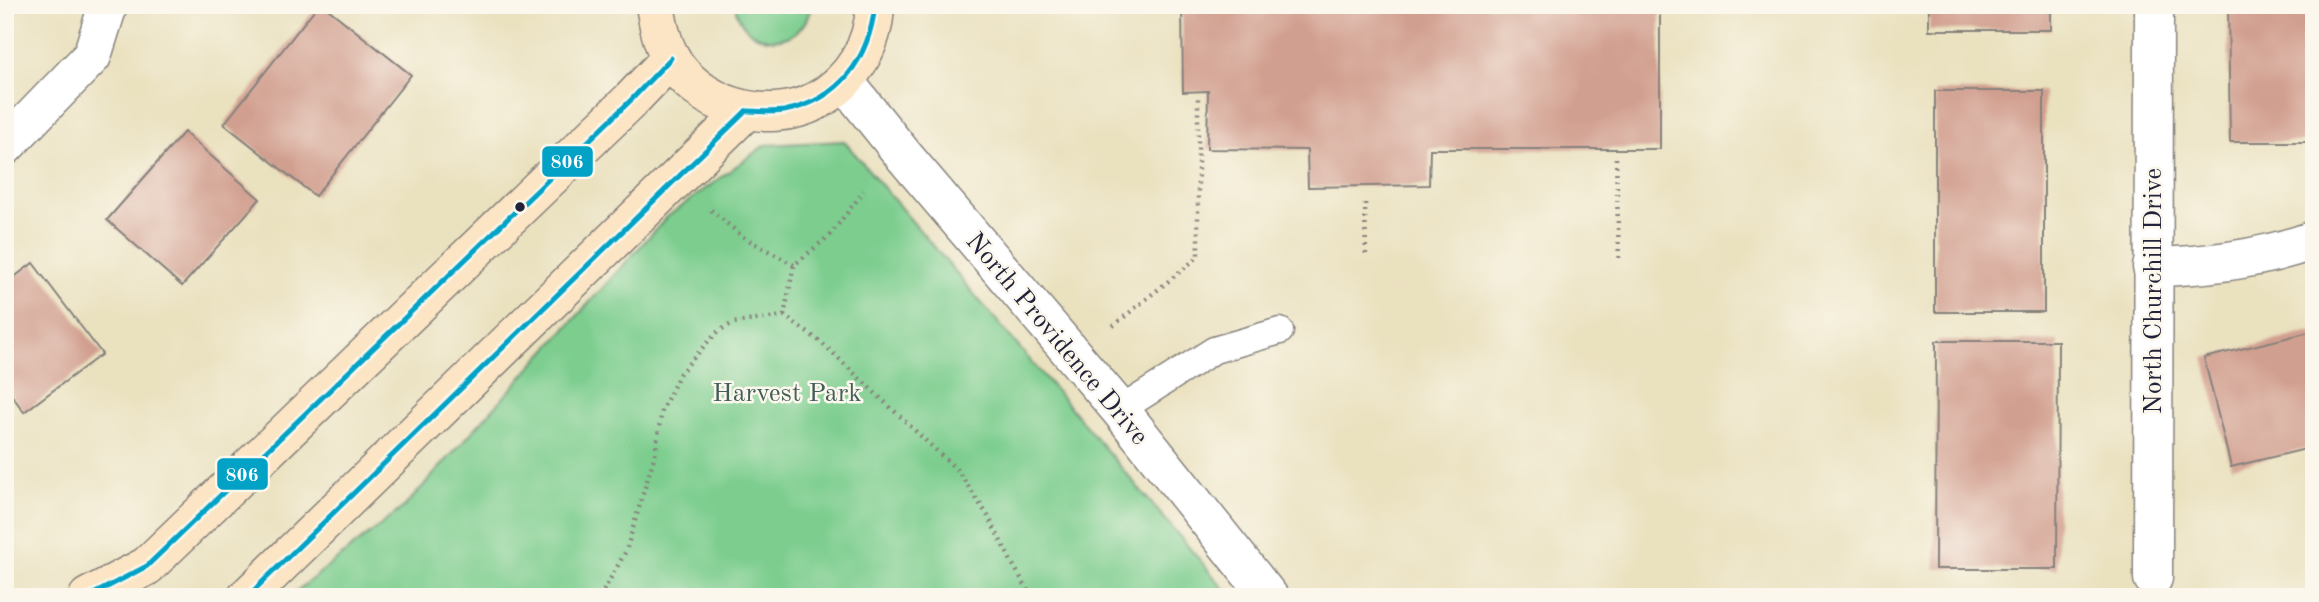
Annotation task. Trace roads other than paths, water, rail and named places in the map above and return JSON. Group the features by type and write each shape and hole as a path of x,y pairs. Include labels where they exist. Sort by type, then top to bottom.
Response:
{"street":[{"path":"5,146 92,57 108,5"},
{"path":"656,5 660,35 671,58 690,83 716,101 746,111 781,112 815,102 844,81 864,55 875,23 876,5"},
{"name":"North Churchill Drive","path":"2152,578 2154,5"},
{"path":"88,597 147,566 631,100 671,58"},
{"name":"North Providence Drive","path":"844,81 904,156 1120,410 1269,597"},
{"path":"247,597 746,111"},
{"path":"2152,267 2197,266 2283,251 2314,240"}],"lane":[{"path":"1120,410 1214,350 1280,331"}],"park label":[{"name":"Harvest Park","path":"787,392"}]}
